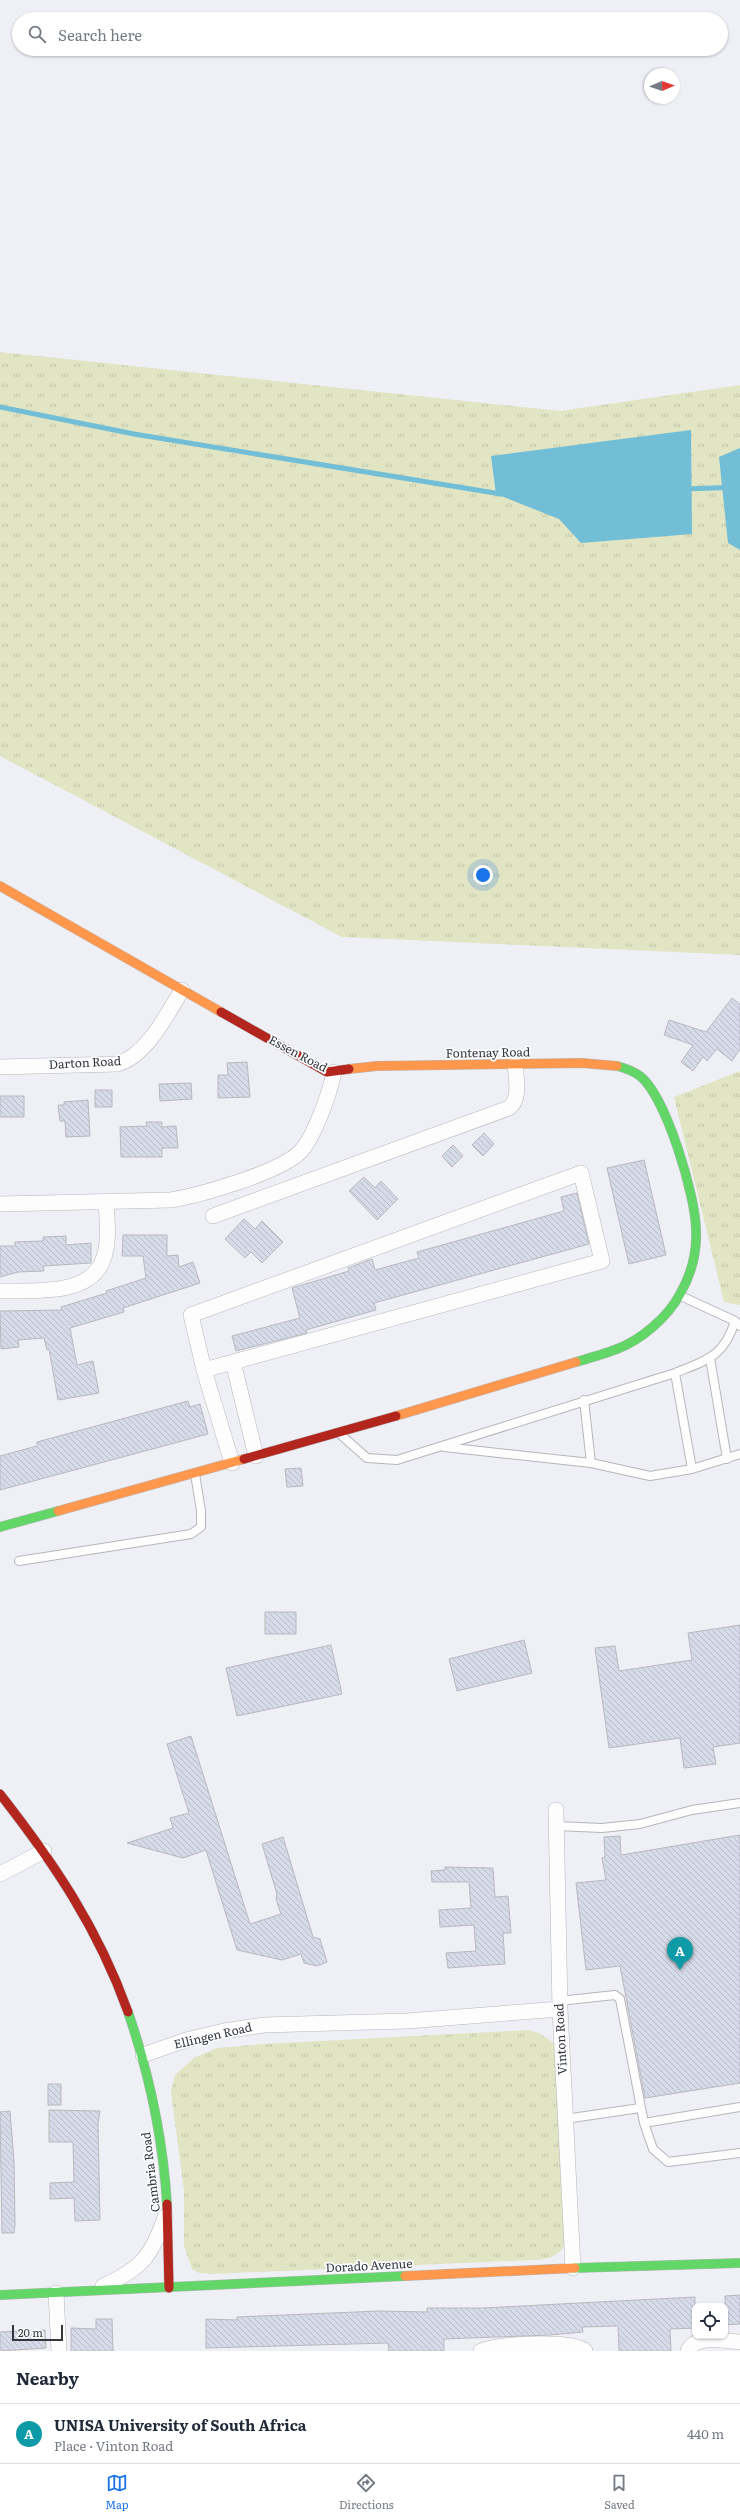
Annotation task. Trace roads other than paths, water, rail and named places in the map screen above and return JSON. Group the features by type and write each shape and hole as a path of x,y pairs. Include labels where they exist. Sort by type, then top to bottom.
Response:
{"street":[{"name":"Essen Road","path":"0,886 327,1072 334,1072 331,1091 306,1144 300,1152 276,1167 192,1197 149,1202 0,1204"},
{"name":"Darton Road","path":"0,1067 117,1064 126,1062 150,1039 182,990"},
{"path":"213,1216 509,1108 516,1098 516,1064"},
{"name":"Fontenay Road","path":"334,1072 377,1066 605,1064 626,1069 641,1077 656,1096 692,1195 696,1221 693,1264 680,1295"},
{"path":"204,1370 602,1261 581,1174 191,1315 204,1370 232,1463"},
{"path":"0,1291 68,1288 90,1277 103,1260 106,1248 106,1202"},
{"path":"0,1526 339,1433 618,1349 657,1322 672,1308 680,1295"},
{"path":"233,1362 256,1456"},
{"path":"0,1794 44,1852 73,1894 117,1982 143,2054"},
{"name":"Vinton Road","path":"556,1810 560,2005 573,2268"},
{"path":"0,1874 44,1852"},
{"name":"Ellingen Road","path":"143,2054 193,2038 264,2025 407,2021 560,2005"},
{"name":"Cambria Road","path":"143,2054 154,2100 168,2208 170,2240 169,2288"},
{"path":"93,2291 121,2278 143,2261 150,2253 168,2208"},
{"name":"Dorado Avenue","path":"0,2295 573,2268 740,2263"},
{"path":"56,2293 59,2351"},
{"path":"688,2351 692,2344 701,2341 740,2342"},
{"path":"481,2351 498,2346 564,2344 578,2346 585,2351"}],"lane":[{"path":"339,1433 358,1452 367,1458 397,1460 584,1400 675,1373 710,1358 722,1350 737,1323 680,1295"},
{"path":"710,1358 727,1459"},
{"path":"675,1373 692,1469"},
{"path":"584,1400 591,1463"},
{"path":"440,1446 591,1463 650,1476 692,1469 740,1454"},
{"path":"19,1561 191,1534 201,1527 201,1511 195,1473"},
{"path":"556,1826 602,1828 640,1824 692,1810 740,1803"},
{"path":"560,2005 615,1995 620,1999 644,2123 653,2149 668,2162 740,2153"},
{"path":"565,2119 640,2108"},
{"path":"644,2123 740,2108"}],"water":[{"path":"691,430 692,534 581,543 559,519 496,494 491,456"},
{"path":"740,448 740,550 728,543 719,457"}],"waterway":[{"path":"0,407 134,434 501,494"},
{"path":"685,489 740,487"}],"place":[{"name":"UNISA University of South Africa","path":"680,1970"}]}
